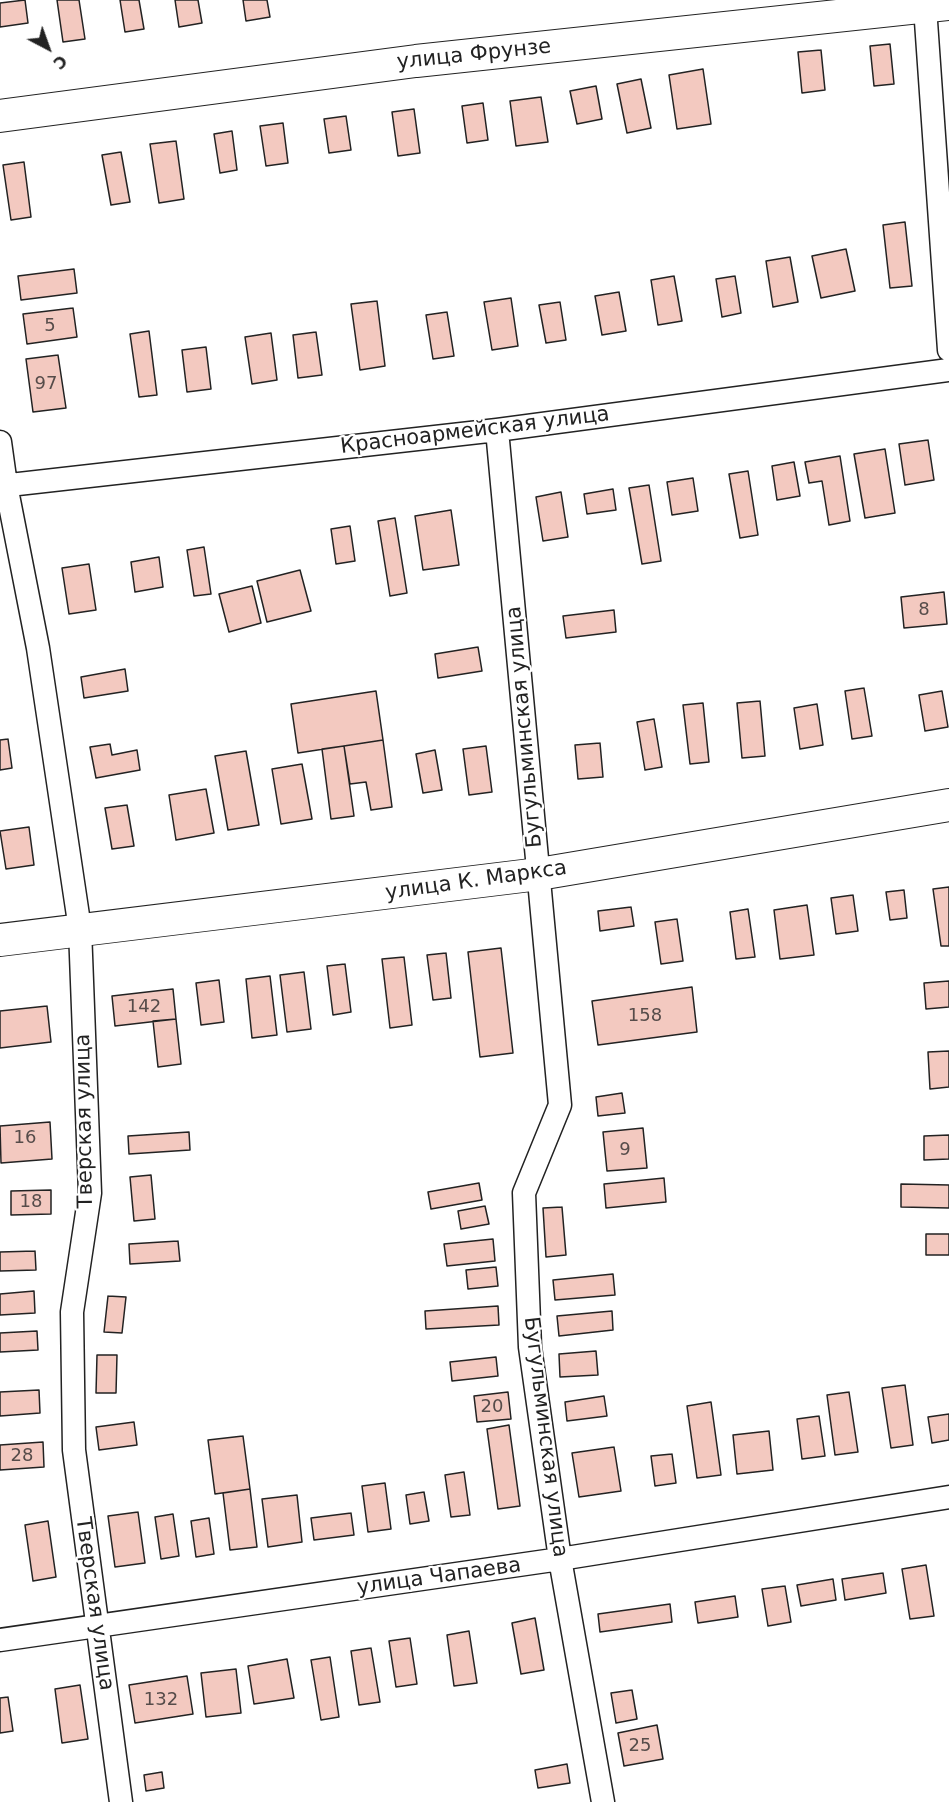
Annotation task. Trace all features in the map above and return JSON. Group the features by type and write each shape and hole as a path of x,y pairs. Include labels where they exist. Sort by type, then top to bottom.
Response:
{"main road":[{"name":"улица Фрунзе","path":"0,116 416,61 937,5"},
{"name":"улица К. Маркса","path":"0,940 539,874 949,805"}],"street":[{"path":"937,5 949,350"},
{"name":"Красноармейская улица","path":"3,485 497,430 949,370"},
{"name":"Бугульминская улица","path":"497,430 560,1105 524,1194 530,1347 560,1559 603,1802"},
{"name":"Тверская улица","path":"0,442 3,485 38,648 80,929 90,1193 72,1312 74,1450 121,1802"},
{"name":"улица Чапаева","path":"0,1641 560,1559 949,1497"}],"building":[{"path":"25,0 28,23 0,27 0,3"},
{"path":"57,0 79,0 85,39 63,42"},
{"path":"120,0 139,0 144,29 125,32"},
{"path":"175,0 198,0 202,23 179,27"},
{"path":"243,0 267,0 270,17 246,21"},
{"path":"890,44 894,84 874,86 870,46"},
{"path":"821,50 825,90 802,93 798,52"},
{"path":"703,69 711,124 677,129 669,75"},
{"path":"641,79 651,128 627,133 617,84"},
{"path":"596,86 602,119 577,124 570,91"},
{"path":"541,97 548,142 516,146 510,101"},
{"path":"483,103 488,140 467,143 462,106"},
{"path":"414,109 420,153 398,156 392,112"},
{"path":"346,116 351,150 329,153 324,119"},
{"path":"283,123 288,163 266,166 260,126"},
{"path":"232,131 237,170 220,173 214,134"},
{"path":"176,141 184,199 159,203 150,144"},
{"path":"121,152 130,202 111,205 102,155"},
{"path":"24,162 31,217 11,220 3,165"},
{"path":"905,222 912,286 890,288 883,225"},
{"path":"846,249 855,291 821,298 812,256"},
{"path":"790,257 798,302 773,307 766,261"},
{"path":"74,269 77,293 21,300 18,276"},
{"path":"674,276 682,321 658,325 651,280"},
{"path":"735,276 741,313 722,317 716,279"},
{"path":"619,292 626,331 602,335 595,296"},
{"path":"511,298 518,346 492,350 484,302"},
{"path":"377,301 385,366 360,370 351,304"},
{"path":"560,302 566,340 546,343 539,305"},
{"path":"73,308 77,337 27,344 23,314"},
{"path":"447,312 454,356 433,359 426,315"},
{"path":"149,331 157,395 139,397 130,334"},
{"path":"316,332 322,375 298,378 293,335"},
{"path":"271,333 277,380 252,384 245,337"},
{"path":"206,347 211,389 187,392 182,350"},
{"path":"58,355 66,408 33,412 26,359"},
{"path":"928,440 934,480 905,485 899,444"},
{"path":"885,449 895,513 865,518 854,454"},
{"path":"840,456 850,521 829,525 822,481 809,483 805,462"},
{"path":"794,462 800,496 777,500 772,466"},
{"path":"748,471 758,535 740,538 729,474"},
{"path":"693,478 698,511 672,515 667,482"},
{"path":"649,485 661,561 642,564 629,488"},
{"path":"613,489 616,510 587,514 584,494"},
{"path":"561,492 568,537 543,541 536,497"},
{"path":"451,510 459,565 423,570 415,516"},
{"path":"395,518 407,593 390,596 378,521"},
{"path":"350,526 355,561 336,564 331,529"},
{"path":"204,547 211,594 194,596 187,550"},
{"path":"159,557 163,587 135,592 131,562"},
{"path":"89,564 96,610 69,614 62,568"},
{"path":"300,570 311,611 267,622 257,581"},
{"path":"252,586 261,623 229,632 219,594"},
{"path":"944,592 947,624 904,628 901,597"},
{"path":"614,610 616,632 566,638 563,616"},
{"path":"478,647 482,671 438,678 435,654"},
{"path":"125,669 128,691 84,698 81,677"},
{"path":"864,688 872,736 852,739 845,691"},
{"path":"376,691 383,740 298,753 291,704"},
{"path":"942,691 948,727 925,731 919,695"},
{"path":"760,701 765,756 742,758 737,703"},
{"path":"703,703 709,762 690,764 683,705"},
{"path":"817,704 823,745 800,749 794,708"},
{"path":"654,719 662,767 645,770 637,722"},
{"path":"8,739 12,768 0,770 0,740"},
{"path":"383,740 392,807 371,810 366,782 350,784 344,746"},
{"path":"600,743 603,777 578,779 575,745"},
{"path":"110,744 112,755 137,750 140,770 96,778 90,747"},
{"path":"344,746 354,816 331,819 322,749"},
{"path":"486,746 492,792 469,795 463,749"},
{"path":"435,750 442,790 423,793 416,754"},
{"path":"246,751 259,825 228,830 215,756"},
{"path":"302,764 312,819 281,824 272,769"},
{"path":"206,789 214,833 176,840 169,795"},
{"path":"127,805 134,846 112,849 105,808"},
{"path":"29,827 34,865 6,869 0,831"},
{"path":"949,887 949,946 941,946 933,889"},
{"path":"904,890 907,918 890,920 886,892"},
{"path":"853,895 858,931 836,934 831,898"},
{"path":"807,905 814,955 780,959 774,910"},
{"path":"631,907 634,926 600,931 598,911"},
{"path":"748,909 755,957 736,959 730,912"},
{"path":"677,919 683,961 661,964 655,922"},
{"path":"501,948 513,1053 480,1057 468,952"},
{"path":"446,953 451,998 433,1000 427,955"},
{"path":"404,957 412,1025 390,1028 382,959"},
{"path":"345,964 351,1012 333,1015 327,966"},
{"path":"304,972 311,1029 287,1032 280,975"},
{"path":"270,976 277,1035 252,1038 246,979"},
{"path":"219,980 224,1022 201,1025 196,983"},
{"path":"949,981 949,1007 926,1009 924,983"},
{"path":"692,987 697,1032 598,1045 592,1001"},
{"path":"173,989 176,1019 115,1026 112,996"},
{"path":"47,1006 51,1042 0,1048 0,1011"},
{"path":"176,1019 181,1064 158,1067 153,1021"},
{"path":"949,1051 949,1087 930,1089 928,1052"},
{"path":"622,1093 625,1113 598,1116 596,1097"},
{"path":"50,1122 52,1159 1,1163 0,1126"},
{"path":"643,1128 647,1168 607,1171 603,1132"},
{"path":"189,1132 190,1150 129,1154 128,1136"},
{"path":"949,1135 949,1159 924,1160 924,1136"},
{"path":"151,1175 155,1219 134,1221 130,1177"},
{"path":"664,1178 666,1202 606,1208 604,1184"},
{"path":"479,1183 482,1200 431,1209 428,1192"},
{"path":"901,1184 949,1185 949,1208 901,1207"},
{"path":"51,1190 51,1214 11,1215 11,1191"},
{"path":"485,1206 489,1224 461,1229 458,1211"},
{"path":"562,1207 566,1255 546,1257 543,1208"},
{"path":"926,1234 949,1234 949,1255 926,1255"},
{"path":"493,1239 495,1261 447,1266 444,1244"},
{"path":"178,1241 180,1261 130,1264 129,1244"},
{"path":"35,1251 36,1270 0,1271 0,1252"},
{"path":"496,1267 498,1286 468,1289 466,1270"},
{"path":"613,1274 615,1295 555,1300 553,1280"},
{"path":"34,1291 35,1313 0,1315 0,1294"},
{"path":"108,1296 126,1297 122,1333 104,1332"},
{"path":"498,1306 499,1325 426,1329 425,1311"},
{"path":"612,1311 613,1330 559,1336 557,1316"},
{"path":"37,1331 38,1350 0,1352 0,1333"},
{"path":"596,1351 598,1375 560,1377 559,1354"},
{"path":"97,1355 117,1355 116,1393 96,1393"},
{"path":"496,1357 498,1376 452,1381 450,1362"},
{"path":"905,1385 913,1445 891,1448 882,1388"},
{"path":"39,1390 40,1413 0,1416 0,1392"},
{"path":"508,1392 511,1419 477,1422 474,1396"},
{"path":"849,1392 858,1452 835,1455 827,1395"},
{"path":"604,1396 607,1416 567,1421 565,1402"},
{"path":"711,1402 721,1475 697,1478 687,1406"},
{"path":"949,1414 949,1440 932,1443 928,1417"},
{"path":"819,1416 825,1456 802,1459 797,1419"},
{"path":"134,1422 137,1445 99,1450 96,1427"},
{"path":"509,1425 520,1506 498,1509 487,1429"},
{"path":"769,1431 773,1470 737,1474 733,1435"},
{"path":"243,1436 250,1489 215,1494 208,1440"},
{"path":"43,1442 44,1467 0,1470 0,1445"},
{"path":"614,1447 621,1491 579,1497 572,1453"},
{"path":"672,1454 676,1483 655,1486 651,1456"},
{"path":"464,1472 470,1515 451,1517 445,1475"},
{"path":"385,1483 391,1529 368,1532 362,1486"},
{"path":"250,1489 257,1547 230,1550 223,1493"},
{"path":"424,1492 429,1521 410,1524 406,1495"},
{"path":"297,1495 302,1542 268,1547 262,1499"},
{"path":"138,1512 145,1563 115,1567 108,1516"},
{"path":"351,1513 354,1535 314,1540 311,1518"},
{"path":"173,1514 179,1556 161,1559 155,1517"},
{"path":"209,1518 214,1554 196,1557 191,1521"},
{"path":"48,1521 56,1577 33,1581 25,1525"},
{"path":"926,1565 934,1616 910,1619 902,1569"},
{"path":"883,1573 886,1593 845,1600 842,1579"},
{"path":"833,1579 836,1600 801,1606 797,1585"},
{"path":"785,1586 791,1622 768,1626 762,1589"},
{"path":"735,1596 738,1617 698,1623 695,1602"},
{"path":"670,1604 672,1622 600,1632 598,1614"},
{"path":"535,1618 544,1670 521,1674 512,1623"},
{"path":"469,1631 477,1683 454,1686 447,1635"},
{"path":"410,1638 417,1684 396,1687 389,1641"},
{"path":"371,1648 380,1702 359,1705 351,1651"},
{"path":"330,1657 339,1717 321,1720 311,1660"},
{"path":"287,1659 294,1698 254,1704 248,1666"},
{"path":"236,1669 241,1713 206,1717 201,1673"},
{"path":"187,1676 193,1714 135,1723 129,1685"},
{"path":"80,1685 88,1739 62,1743 55,1689"},
{"path":"632,1690 637,1719 616,1723 611,1693"},
{"path":"8,1697 13,1731 0,1733 0,1698"},
{"path":"657,1725 663,1759 624,1766 618,1733"},
{"path":"567,1764 570,1783 538,1788 535,1770"},
{"path":"162,1772 164,1788 146,1791 144,1775"}]}
